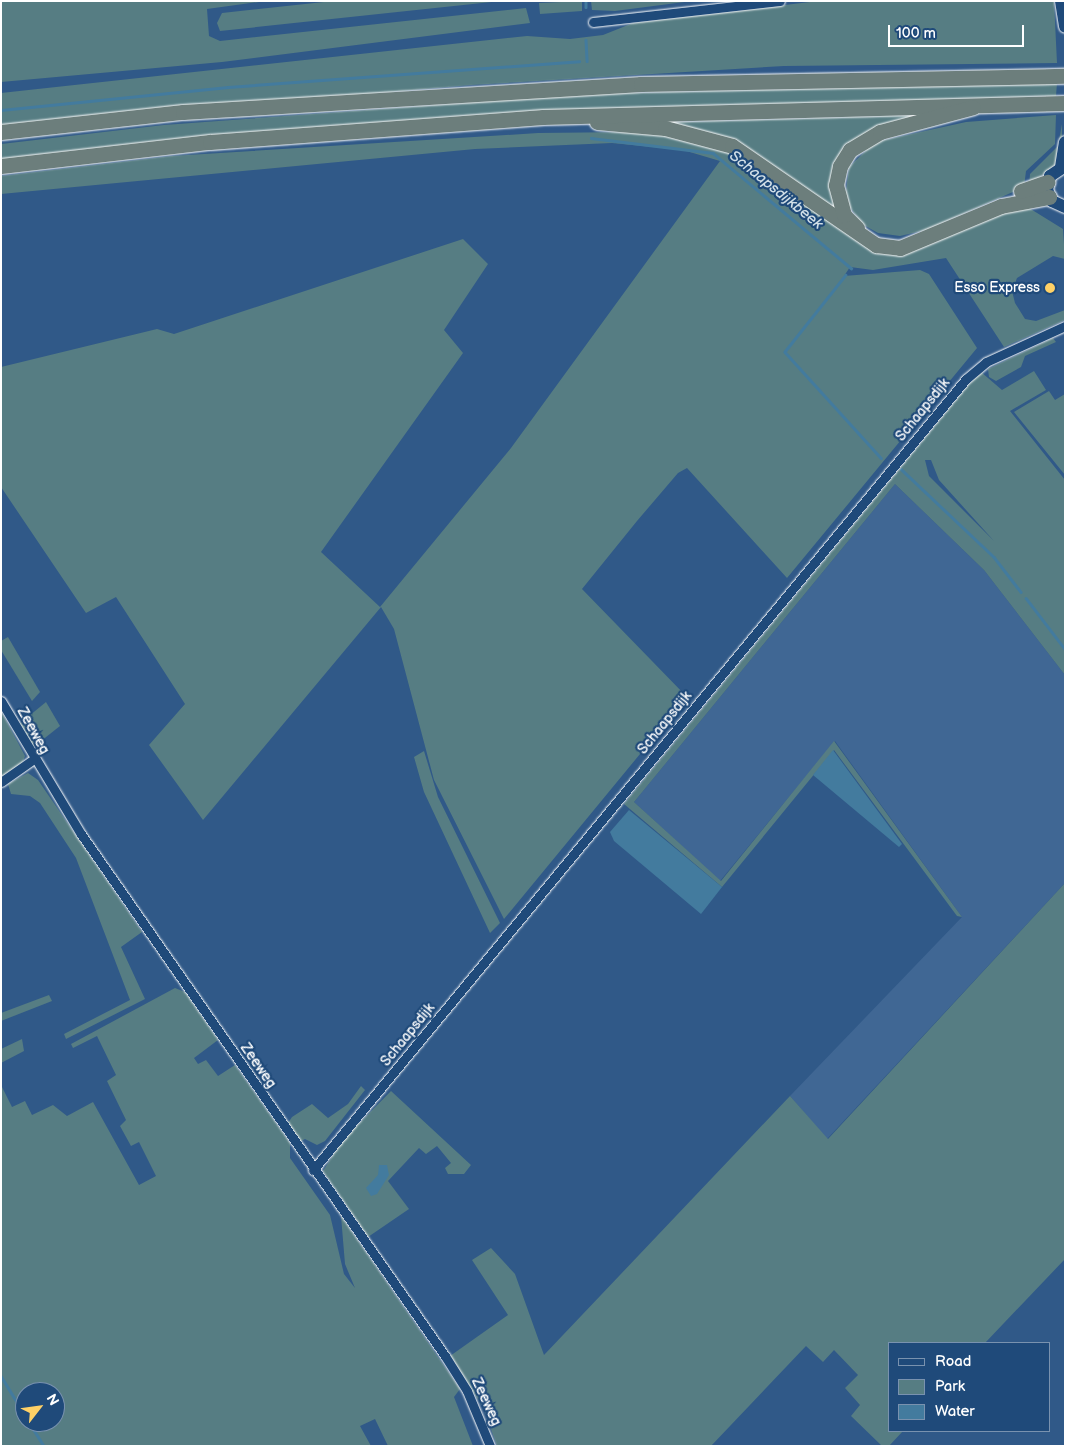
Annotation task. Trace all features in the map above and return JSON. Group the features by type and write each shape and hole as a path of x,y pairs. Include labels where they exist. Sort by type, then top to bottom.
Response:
{"highway":[{"path":"1,132 183,112 640,84 1065,76"},
{"path":"986,102 880,132 857,144 840,166 836,185 844,215 872,236 903,239 1048,190"},
{"path":"1,166 210,142 543,117 986,102 1065,102"},
{"path":"543,117 665,128 732,146 876,246 900,248 1000,206 1048,190"}],"street":[{"path":"594,22 780,1"},
{"path":"1061,1 1065,27"},
{"path":"1065,142 1063,167 1048,190 1065,207"},
{"name":"Schaapsdijk","path":"313,1170 966,379 986,362 1065,326"},
{"name":"Zeeweg","path":"1,701 33,760 313,1170 446,1356 467,1391 490,1446"},
{"path":"1,782 33,760"}],"shaded area":[{"path":"895,484 984,570 1065,675 1065,883 827,1139 790,1096 962,917 835,741 720,881 634,802"}],"green space":[{"path":"1,1 266,1 207,9 209,36 220,41 526,8 530,23 222,62 1,82"},
{"path":"333,1 501,1 220,31 217,23 222,13"},
{"path":"582,1 582,11 540,14 539,3"},
{"path":"591,1 692,1 615,11 592,10"},
{"path":"818,1 1054,1 1057,63 784,66 471,85 1,126 1,93 527,36 570,39 603,35 633,23"},
{"path":"1057,83 1056,96 587,110 1,161 1,144 164,125 585,94"},
{"path":"950,114 902,122 836,168 845,223 744,147 650,123"},
{"path":"1056,115 1055,144 1026,171 1024,187 926,230 900,236 878,233 862,224 845,200 849,167 875,142 966,122"},
{"path":"1062,124 1062,141 1056,164 1029,186 1030,174 1058,146"},
{"path":"630,132 691,138 734,154 875,253 889,253 999,212 1029,208 1063,229 1065,259 1053,256 1017,278 1012,291 1015,303 1025,319 1036,321 1065,310 1065,320 1004,347 946,258 873,270 850,267 844,276 920,270 929,274 977,348 787,578 687,468 678,473 637,521 582,589 687,697 504,919 434,780 394,629 381,607 203,820 149,745 185,704 116,597 86,613 1,487 1,367 157,329 174,334 463,239 488,264 444,330 463,353 321,552 380,607 511,448 720,161 683,150 612,143 475,149 1,194 1,176 172,156 538,133"},
{"path":"1053,338 1056,342 1025,356 1021,367 996,381 989,377 988,369"},
{"path":"1034,371 1046,390 1010,411 1065,480 1065,675 984,570 895,484 634,802 721,881 834,741 962,917 957,916 834,750 722,887 624,804 971,382 981,372 1002,390","holes":["925,460 931,460 939,480 994,541 929,476"]},
{"path":"1049,391 1055,400 1065,394 1065,475 1014,412"},
{"path":"8,637 40,692 32,701 1,650 1,641"},
{"path":"46,702 60,726 31,749 18,725"},
{"path":"1,711 25,756 22,764 1,778"},
{"path":"424,751 438,797 500,923 490,933 424,792 414,757"},
{"path":"28,773 38,780 142,932 121,947 145,999 66,1039 64,1034 130,1000 76,858 40,803 30,796 11,794 8,784"},
{"path":"1065,883 1065,1259 986,1342 888,1342 888,1432 902,1432 889,1446 882,1446 851,1416 860,1405 845,1388 858,1375 834,1350 823,1362 806,1346 711,1446 497,1446 484,1409 450,1356 508,1315 472,1260 491,1248 515,1274 544,1355 790,1096 828,1139"},
{"path":"175,988 185,992 218,1040 194,1058 198,1064 206,1060 218,1076 235,1065 290,1143 290,1158 330,1215 344,1274 355,1288 345,1264 341,1216 460,1389 454,1397 473,1446 388,1446 375,1419 360,1426 371,1446 1,1446 1,1085 12,1107 25,1101 32,1115 53,1105 67,1116 93,1102 139,1185 156,1176 139,1142 131,1146 120,1126 126,1120 107,1081 116,1075 97,1036 73,1048 71,1044"},
{"path":"49,995 52,1001 1,1021 1,1013"},
{"path":"22,1039 24,1051 1,1063 1,1049"},
{"path":"361,1086 365,1090 325,1141 317,1145 305,1139 299,1142 288,1123 292,1117 312,1104 328,1118 348,1104"},
{"path":"391,1091 471,1165 464,1174 448,1174 445,1168 451,1163 437,1146 426,1154 419,1148 388,1181 409,1209 368,1237 323,1171 342,1141"}],"water":[{"path":"833,750 902,844 899,847 813,775"},
{"path":"629,810 722,887 701,914 614,841 610,832"},
{"path":"379,1165 387,1165 389,1175 377,1194 371,1196 366,1188 378,1175"}],"waterway":[{"name":"Schaapsdijkbeek","path":"586,1 586,7"},
{"name":"Schaapsdijkbeek","path":"586,40 587,61"},
{"path":"1,110 228,87 579,61"},
{"name":"Schaapsdijkbeek","path":"591,138 713,153 851,268"},
{"name":"Schaapsdijkbeek","path":"846,275 785,352 881,458"},
{"name":"Schaapsdijkbeek","path":"901,469 994,557 1021,592"},
{"name":"Schaapsdijkbeek","path":"1026,598 1065,649"},
{"path":"1,1376 15,1399"},
{"path":"35,1432 44,1446"}],"place":[{"name":"Esso Express","path":"1050,288"}]}
